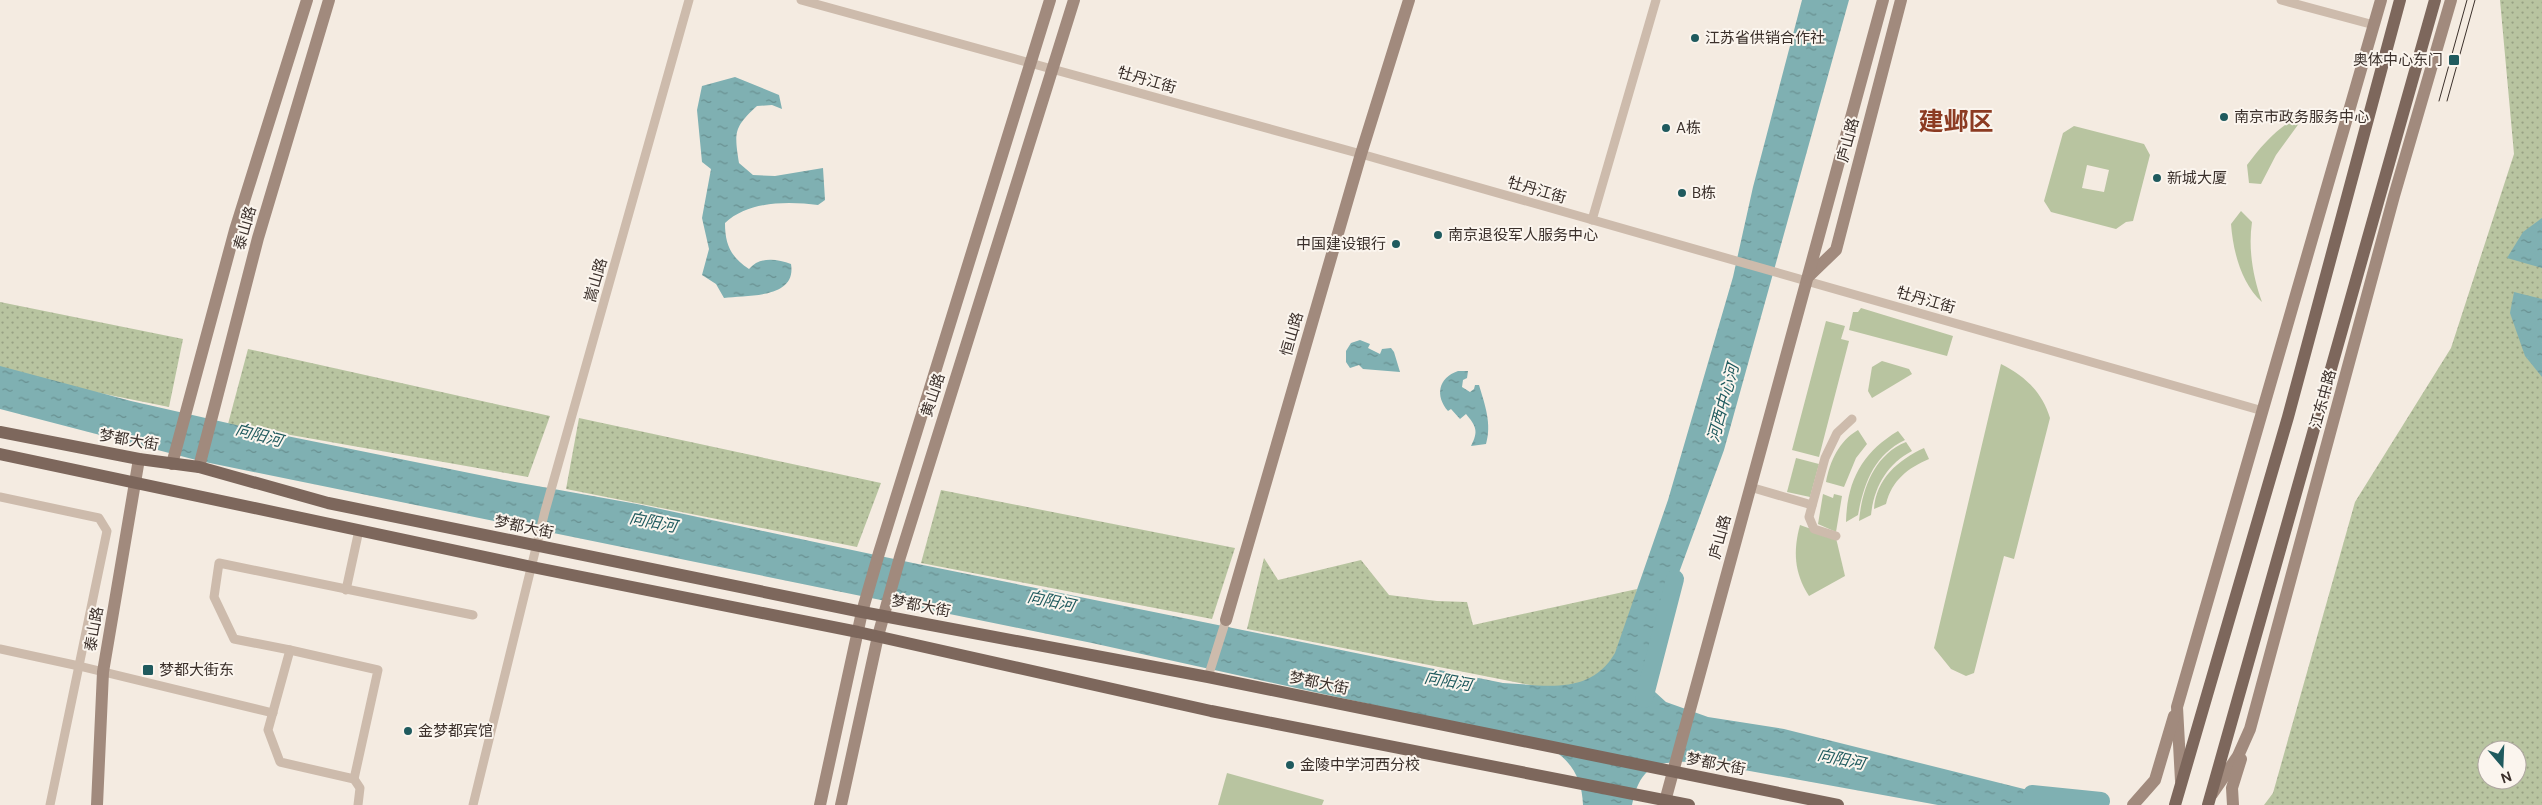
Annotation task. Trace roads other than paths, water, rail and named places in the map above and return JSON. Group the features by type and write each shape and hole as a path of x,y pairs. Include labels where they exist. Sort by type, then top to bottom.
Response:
{"main road":[{"name":"江东中路","path":"2175,805 2288,417 2400,0"},
{"name":"江东中路","path":"2209,802 2435,0"},
{"name":"梦都大街","path":"0,432 139,459 199,467 328,503 862,612 1208,677 1838,805"},
{"path":"0,454 532,567 878,636 1211,711 1653,797 1665,802 1689,805"}],"street":[{"name":"泰山路","path":"172,464 235,230 307,0"},
{"name":"泰山路","path":"199,467 212,410 258,238 329,0"},
{"name":"嵩山路","path":"473,805 545,511 689,0"},
{"name":"牡丹江街","path":"801,0 1054,68 1775,272 1806,279 2263,411"},
{"name":"黄山路","path":"820,805 862,612 872,577 1050,0"},
{"name":"黄山路","path":"841,805 878,636 893,581 1074,0"},
{"name":"恒山路","path":"1208,677 1220,645 1361,154 1409,0"},
{"path":"1592,220 1656,0"},
{"name":"庐山路","path":"1665,802 1667,771 1680,754 1806,279 1883,0"},
{"name":"庐山路","path":"1806,279 1836,250 1901,0"},
{"path":"2281,0 2374,25"},
{"name":"江东中路","path":"2182,786 2177,707 2381,0"},
{"name":"江东中路","path":"2209,802 2238,756 2250,729 2394,196 2451,0"},
{"path":"1836,536 1814,529 1809,518 1825,458 1837,434 1852,419"},
{"name":"泰山路","path":"97,805 103,672 139,459"},
{"path":"1750,487 1812,504"},
{"path":"0,497 99,518 107,531 50,805"},
{"path":"346,590 359,530"},
{"path":"354,779 378,670 234,638 214,597 219,563 473,615"},
{"path":"0,649 273,713"},
{"path":"290,650 268,730 280,762 354,779 360,788 358,805"},
{"path":"2133,805 2155,780 2177,707"},
{"path":"2233,805 2232,788 2250,729"}],"water":[{"path":"1802,0 1849,0 1724,450 1651,649 1648,671 1655,692 1666,702 1708,717 1784,729 2088,805 1938,805 1700,762 1674,762 1655,767 1647,772 1636,790 1632,805 1583,805 1576,774 1556,752 1537,741 1092,643 200,461 0,409 0,366 131,401 267,432 504,480 637,504 913,563 1503,683 1550,686 1580,682 1593,676 1605,667 1615,653 1668,500 1733,277 1753,187"},
{"path":"735,77 779,95 782,109 772,105 757,106 744,119 736,137 739,163 753,175 775,176 823,168 825,200 818,205 794,203 769,204 745,210 725,223 726,238 730,250 749,269 763,260 774,260 791,264 791,275 786,284 768,293 724,298 716,284 702,275 709,249 702,218 711,169 702,162 697,110 702,86"},
{"path":"2542,218 2542,268 2507,258 2523,232"},
{"path":"2514,292 2542,299 2542,377 2525,356 2510,313"},
{"path":"1360,340 1370,344 1368,348 1380,354 1382,349 1391,348 1400,372 1363,369 1359,365 1350,368 1346,362 1346,351 1351,343"},
{"path":"1458,371 1468,371 1467,378 1463,380 1462,387 1470,392 1474,389 1475,385 1479,385 1488,422 1486,444 1471,446 1476,432 1472,422 1466,414 1460,419 1451,409 1448,411 1441,399 1441,388 1446,378"}],"waterway":[{"name":"河西中心河","path":"1644,699 1675,579"},
{"name":"向阳河","path":"2032,794 2101,801"}],"tram line":[{"path":"2439,101 2467,0"},
{"path":"2447,101 2475,0"}],"place":[{"name":"江苏省供销合作社","path":"1695,38"},
{"name":"奥体中心东门","path":"2454,60"},
{"name":"南京市政务服务中心","path":"2224,117"},
{"name":"A栋","path":"1666,128"},
{"name":"新城大厦","path":"2157,178"},
{"name":"B栋","path":"1682,193"},
{"name":"南京退役军人服务中心","path":"1438,235"},
{"name":"中国建设银行","path":"1396,244"},
{"name":"梦都大街东","path":"148,670"},
{"name":"金梦都宾馆","path":"408,731"},
{"name":"金陵中学河西分校","path":"1290,765"}],"district":[{"name":"建邺区","path":"1956,121"}]}
